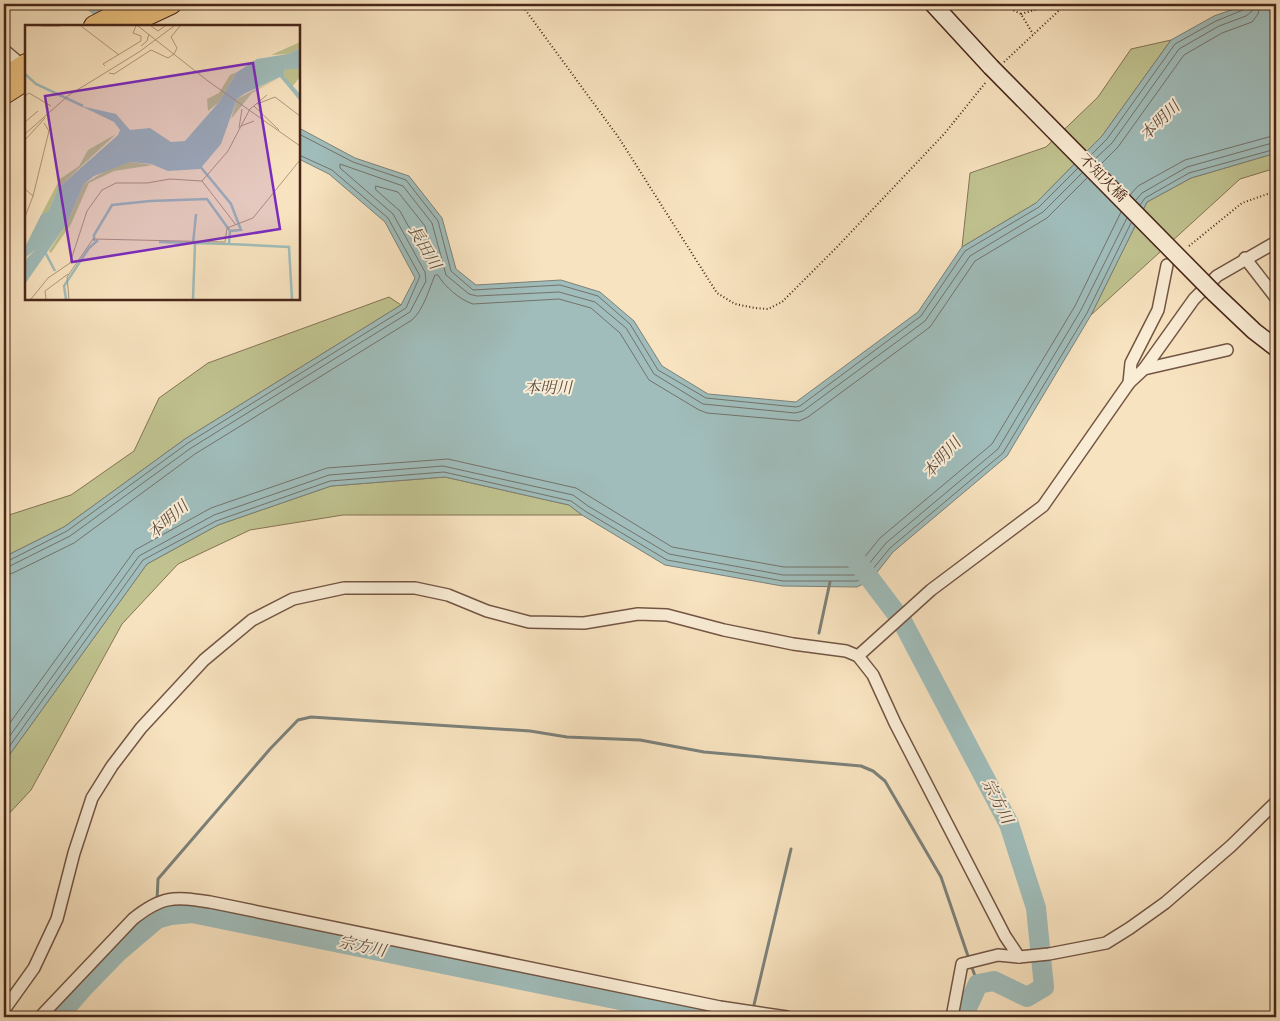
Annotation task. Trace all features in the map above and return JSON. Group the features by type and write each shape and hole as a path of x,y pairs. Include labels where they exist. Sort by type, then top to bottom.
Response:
{"highway":[{"path":"96,25 137,4"},
{"path":"126,25 171,4"},
{"path":"4,78 25,70"},
{"path":"4,94 25,70"}],"main road":[{"name":"不知火橋","path":"933,4 993,70 1213,292 1254,331 1276,348"}],"street":[{"path":"4,50 25,70"},
{"path":"858,656 931,590 1043,506 1129,383 1144,369 1194,299 1217,276 1245,258 1270,248 1276,242"},
{"path":"1245,258 1276,298"},
{"path":"1129,383 1131,363 1158,310 1166,264"},
{"path":"1144,369 1227,350"},
{"path":"4,1010 34,968 57,919 74,853 92,798 112,766 141,728 204,660 252,620 293,599 344,588 415,588 448,595 486,611 529,622 584,622 638,614 667,615 724,630 793,644 846,651 858,656 874,675 895,723 1001,927 1019,957"},
{"path":"952,1017 962,964 998,955 1019,957 1049,954 1106,943 1165,903 1231,846 1276,802"},
{"path":"40,1017 133,919 150,905 169,898 185,898 710,1005 787,1017"}],"path":[{"path":"521,4 619,138 718,293 735,304 768,309 782,302 945,133 993,70 1066,4"},
{"path":"1001,4 1021,14 1033,34"},
{"path":"1021,14 1041,8 1046,4"},
{"path":"1189,246 1242,204 1276,191"}],"green space":[{"path":"1171,40 1102,136 1036,203 962,247 970,173 1046,147 1098,97 1131,49"},
{"path":"1276,153 1276,168 1240,179 1091,315 1147,202 1191,178"},
{"path":"389,297 401,305 185,439 64,527 4,557 4,519 9,515 71,495 134,451 159,398 208,363"},
{"path":"445,477 569,505 582,515 343,515 250,530 178,564 122,624 31,790 4,819 4,780 10,754 147,564 218,525 331,486"}],"water":[{"name":"本明川","path":"1248,4 1276,4 1276,153 1191,178 1147,202 1091,315 1007,456 893,552 871,580 857,587 782,586 665,565 582,515 569,505 445,477 331,486 218,525 147,564 10,754 4,780 4,557 64,527 185,439 401,305 415,278 385,222 329,174 300,160 300,129 355,158 409,176 442,218 456,269 476,285 561,280 600,292 634,321 662,366 708,394 796,402 918,312 962,247 1036,203 1102,136 1171,40 1214,16"}],"waterway":[{"name":"長田川","path":"96,4 127,25"},
{"name":"宗方川","path":"855,559 902,621 1009,824 1036,908 1044,987 1027,997 994,981 978,984 967,1008 967,1017"},
{"path":"819,633 830,582"},
{"path":"157,901 158,879 270,749 298,720 311,717 530,731 567,737 640,740 704,752 861,766 873,771 885,781 941,877 969,959"},
{"path":"753,1009 791,849"},
{"path":"157,907 157,919"},
{"name":"宗方川","path":"58,1017 117,953 157,919 171,915 192,913 704,1017"},
{"path":"971,965 978,984"}]}
